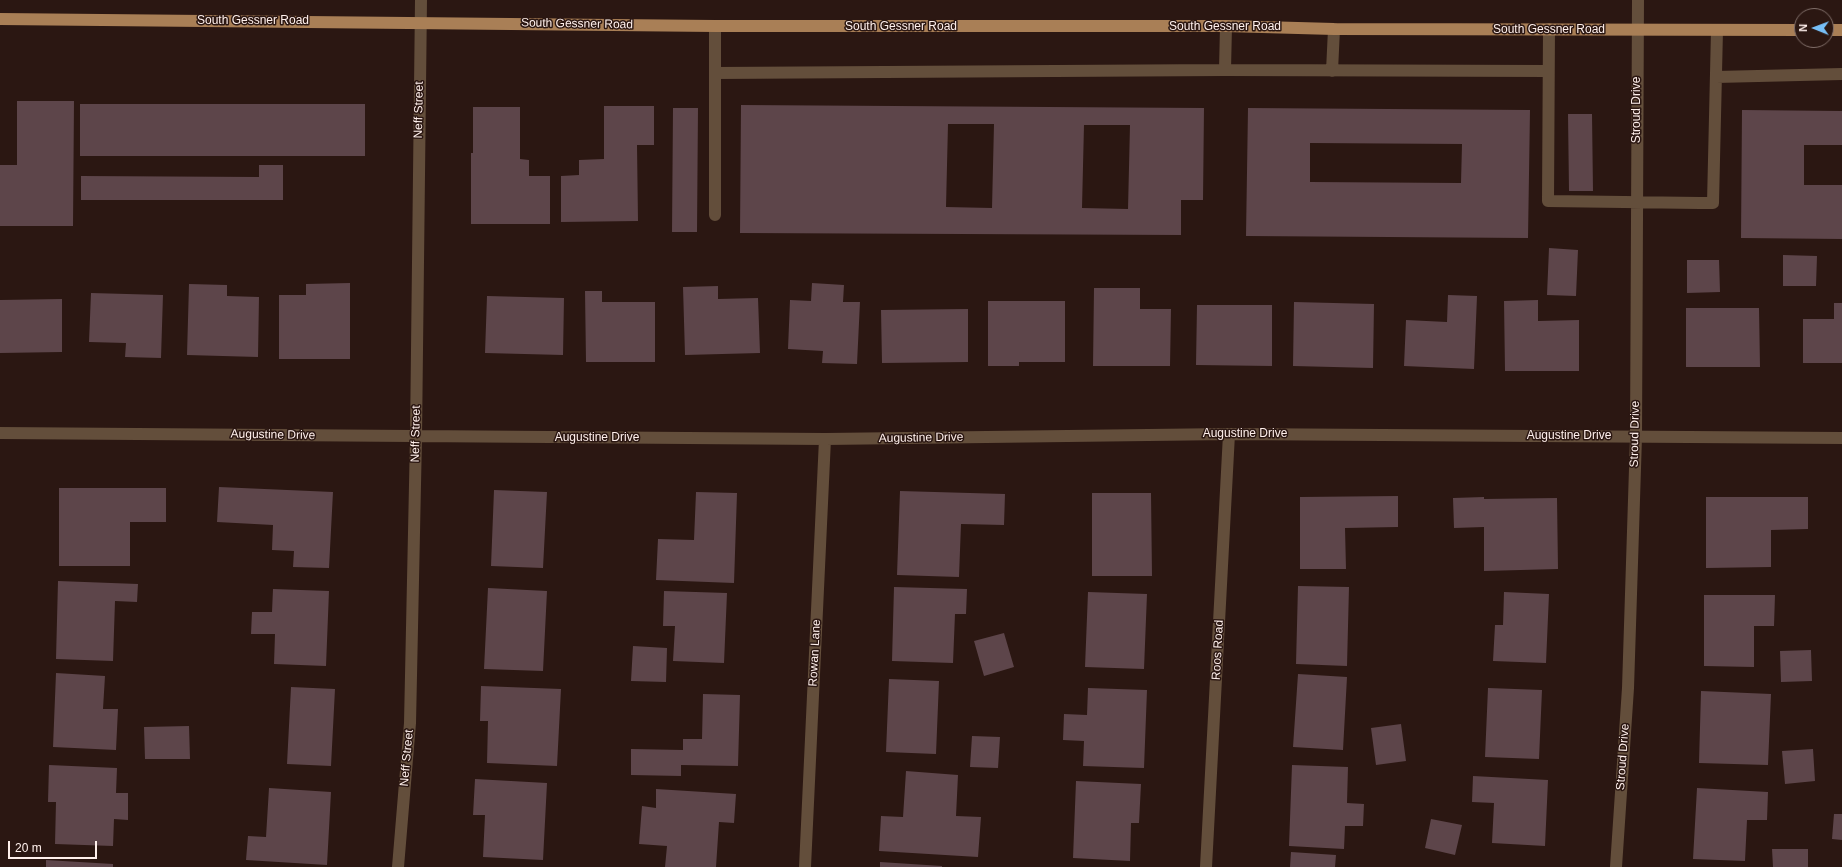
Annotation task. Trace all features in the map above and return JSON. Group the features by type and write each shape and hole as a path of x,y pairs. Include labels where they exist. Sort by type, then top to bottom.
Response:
{"main road":[{"name":"South Gessner Road","path":"0,19 715,26 1226,26 1334,29 1794,30"}],"street":[{"name":"Neff Street","path":"398,867 410,723 416,436 421,0"},
{"name":"Stroud Drive","path":"1616,867 1628,688 1636,437 1638,0"},
{"path":"715,26 715,215"},
{"path":"1225,70 1226,26"},
{"path":"1332,71 1334,29"},
{"path":"1549,29 1548,201 1713,203 1717,30"},
{"path":"714,73 1225,70 1548,71"},
{"path":"1716,77 1842,74"},
{"name":"Augustine Drive","path":"0,433 825,439 1229,434 1842,438"},
{"name":"Roos Road","path":"1206,867 1229,434"},
{"name":"Rowan Lane","path":"805,867 825,439"}],"building":[{"path":"17,101 74,101 73,226 0,226 0,165 17,165"},
{"path":"80,104 365,104 365,156 80,156"},
{"path":"741,105 1204,108 1203,200 1181,200 1181,235 740,233","holes":["948,124 994,124 992,208 946,207","1084,125 1130,125 1128,209 1082,208"]},
{"path":"604,106 654,106 654,145 637,145 638,221 561,222 561,176 579,175 579,160 604,159"},
{"path":"473,107 520,107 520,159 529,160 529,176 550,176 550,224 471,224 471,153 473,153"},
{"path":"673,108 698,108 697,232 672,232"},
{"path":"1248,108 1530,110 1528,238 1246,236","holes":["1310,143 1462,144 1461,183 1310,182"]},
{"path":"1742,110 1842,111 1842,145 1804,145 1804,185 1842,185 1842,239 1741,238"},
{"path":"1568,114 1592,114 1593,191 1569,191"},
{"path":"259,165 283,165 283,200 81,200 81,176 259,177"},
{"path":"1549,248 1578,250 1576,296 1547,295"},
{"path":"1783,255 1817,256 1816,286 1783,286"},
{"path":"1687,260 1719,260 1720,292 1687,293"},
{"path":"350,283 350,359 279,359 279,295 306,295 306,284"},
{"path":"812,283 844,285 843,302 860,302 857,364 822,363 823,351 788,349 790,300 811,301"},
{"path":"189,284 227,285 227,296 259,297 258,357 187,355"},
{"path":"718,286 718,299 758,298 760,353 685,355 683,287"},
{"path":"1094,288 1140,288 1140,309 1171,309 1170,366 1093,366"},
{"path":"585,291 602,291 602,302 655,302 655,362 586,362"},
{"path":"91,293 163,295 161,358 125,357 126,343 89,342"},
{"path":"1448,295 1477,296 1474,369 1404,366 1406,320 1447,322"},
{"path":"487,296 564,298 563,355 485,353"},
{"path":"62,299 62,352 0,353 0,300"},
{"path":"1538,300 1538,321 1579,320 1579,371 1505,371 1504,301"},
{"path":"988,301 1065,301 1065,362 1019,362 1019,366 988,366"},
{"path":"1294,302 1374,304 1373,368 1293,366"},
{"path":"1834,303 1842,303 1842,363 1803,363 1803,319 1834,319"},
{"path":"1197,305 1272,305 1272,366 1196,365"},
{"path":"1686,308 1759,308 1760,367 1686,367"},
{"path":"968,309 968,362 882,363 881,310"},
{"path":"219,487 333,492 329,568 293,567 294,551 272,550 273,525 217,522"},
{"path":"59,488 166,488 166,522 130,522 130,566 59,566"},
{"path":"494,490 547,492 543,568 491,566"},
{"path":"900,491 1005,494 1004,525 961,524 959,577 897,575"},
{"path":"696,492 737,493 734,583 656,580 658,539 694,540"},
{"path":"1092,493 1151,493 1152,576 1092,576"},
{"path":"1398,496 1398,527 1345,528 1346,569 1300,569 1300,497"},
{"path":"1484,497 1484,499 1557,498 1558,569 1484,571 1484,527 1454,528 1453,498"},
{"path":"1706,497 1808,497 1808,529 1771,530 1771,567 1706,568"},
{"path":"58,581 138,584 137,602 115,601 113,661 56,659"},
{"path":"1298,586 1349,587 1347,666 1296,664"},
{"path":"894,587 967,589 966,614 955,614 953,663 892,661"},
{"path":"488,588 547,591 543,671 484,669"},
{"path":"273,589 329,591 326,666 274,664 275,634 251,634 252,612 272,612"},
{"path":"664,591 727,593 724,663 673,661 675,626 663,626"},
{"path":"1088,592 1147,594 1144,669 1085,667"},
{"path":"1504,592 1549,594 1546,663 1493,661 1495,625 1503,625"},
{"path":"1704,595 1775,595 1774,626 1754,626 1754,667 1704,666"},
{"path":"1004,633 1014,667 984,676 974,641"},
{"path":"633,646 667,648 666,682 631,681"},
{"path":"1811,650 1812,681 1781,682 1780,651"},
{"path":"56,673 105,676 103,709 118,709 116,750 53,747"},
{"path":"1298,674 1347,677 1343,750 1293,747"},
{"path":"889,679 939,681 936,754 886,752"},
{"path":"481,686 561,689 557,766 487,763 488,721 480,721"},
{"path":"291,687 335,689 331,766 287,764"},
{"path":"1088,688 1147,690 1144,768 1083,766 1084,741 1063,740 1064,714 1087,715"},
{"path":"1488,688 1542,690 1539,759 1485,757"},
{"path":"1701,691 1771,694 1768,765 1699,763"},
{"path":"703,694 740,695 738,766 681,765 681,776 631,775 631,749 683,750 683,739 702,739"},
{"path":"1401,724 1406,761 1376,765 1371,728"},
{"path":"189,726 190,759 145,759 144,727"},
{"path":"972,736 1000,737 998,768 970,767"},
{"path":"1813,749 1815,781 1785,784 1782,751"},
{"path":"49,765 117,768 116,793 128,793 128,820 114,819 113,846 55,844 56,802 48,802"},
{"path":"1292,765 1348,767 1347,803 1364,804 1363,826 1345,826 1344,849 1289,846"},
{"path":"906,771 958,775 956,816 981,817 978,857 879,851 881,816 903,817"},
{"path":"1473,776 1548,780 1545,846 1492,843 1494,803 1472,802"},
{"path":"475,779 547,783 543,860 483,857 485,815 473,815"},
{"path":"1076,781 1141,784 1139,823 1131,823 1130,861 1073,858"},
{"path":"269,788 331,792 327,865 246,860 248,836 266,837"},
{"path":"1697,788 1768,792 1767,820 1747,820 1745,861 1693,859"},
{"path":"656,789 736,794 734,823 719,822 716,867 665,867 667,846 639,844 642,806 656,808"},
{"path":"1834,814 1842,814 1842,840 1832,839"},
{"path":"1431,819 1462,825 1455,855 1425,848"},
{"path":"1772,849 1808,849 1808,867 1773,867"},
{"path":"1291,852 1336,855 1335,867 1290,867"},
{"path":"46,860 113,864 113,867 46,867"},
{"path":"880,862 942,866 942,867 880,867"}]}
